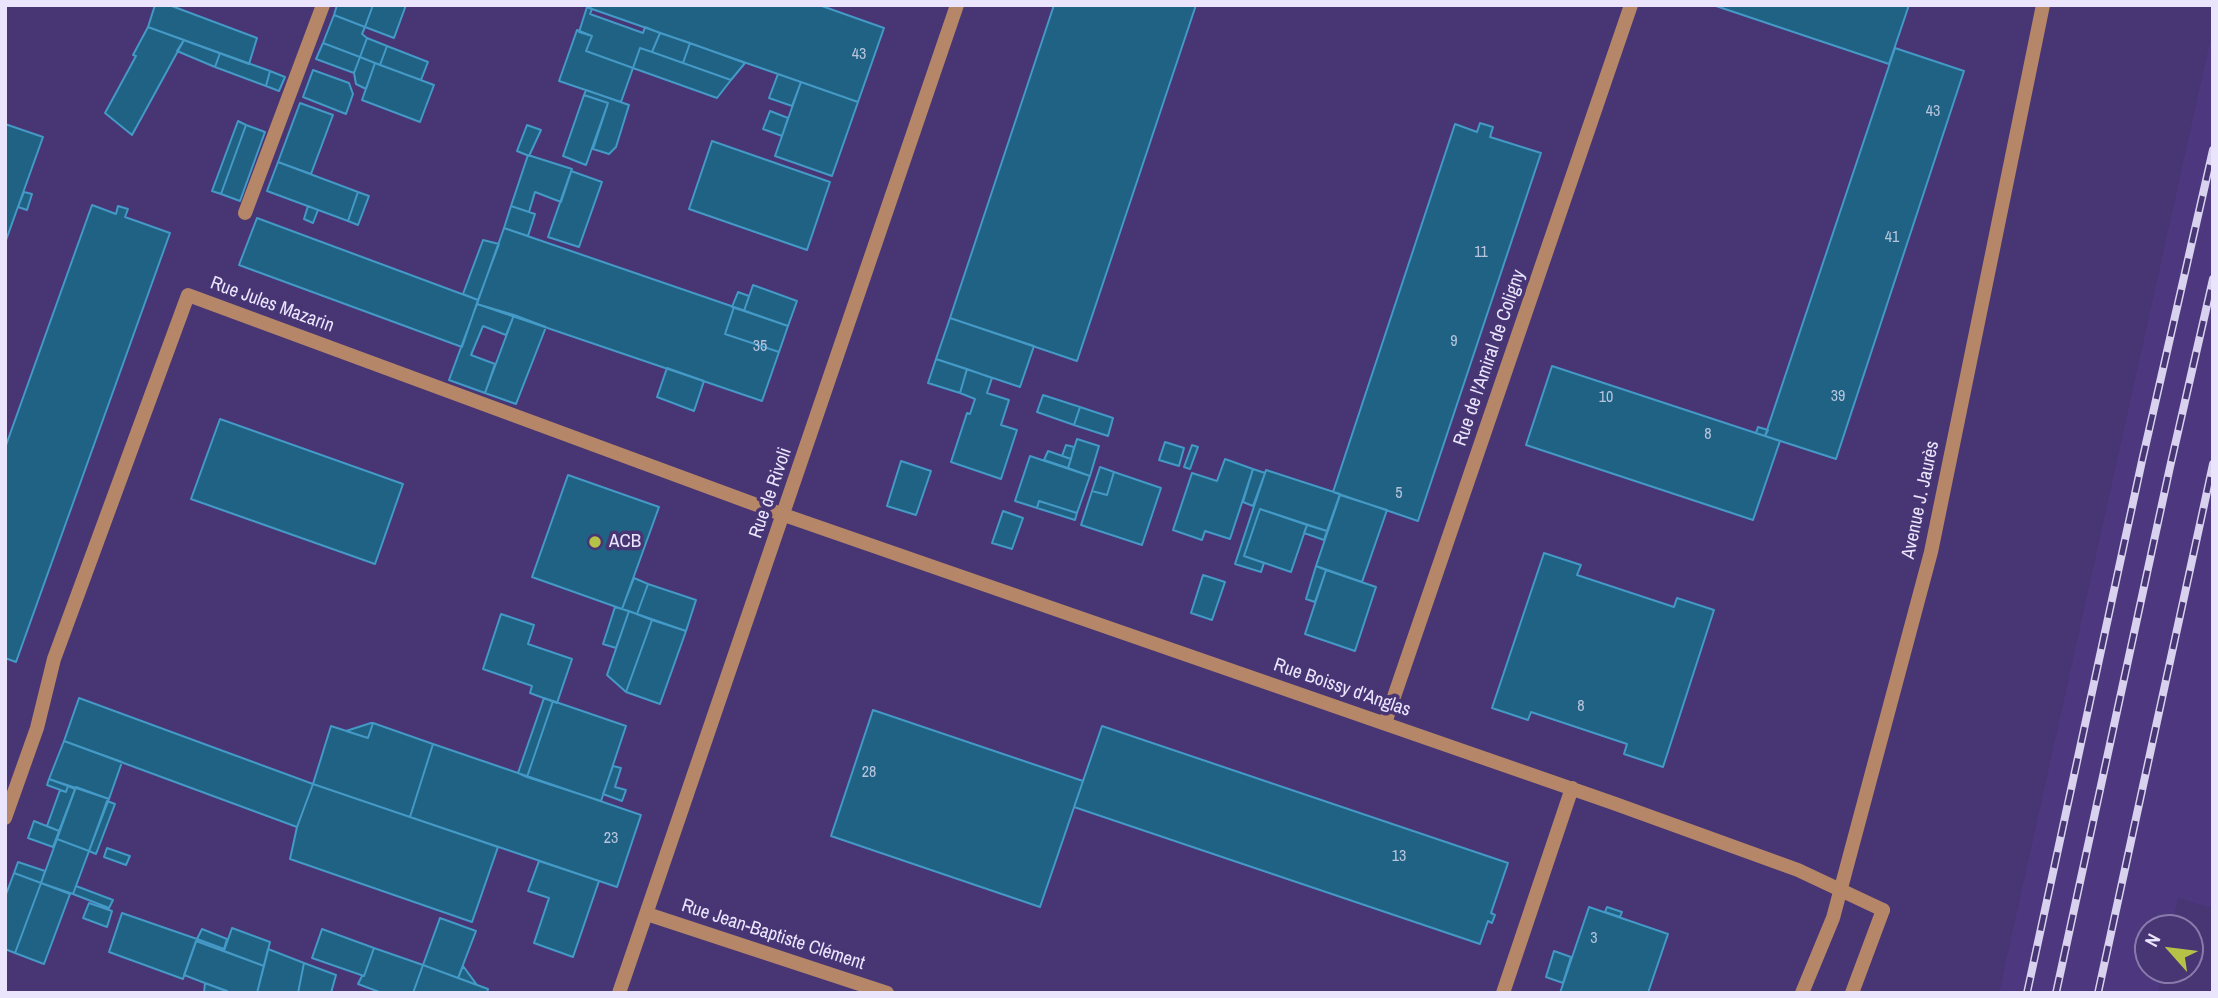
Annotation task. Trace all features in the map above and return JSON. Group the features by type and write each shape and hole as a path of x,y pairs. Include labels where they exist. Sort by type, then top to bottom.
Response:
{"street":[{"path":"245,213 323,5"},
{"name":"Rue de Rivoli","path":"619,993 957,5"},
{"name":"Rue de l'Amiral de Coligny","path":"1385,723 1631,5"},
{"name":"Avenue J. Jaurès","path":"1802,993 1833,918 1931,552 2043,5"},
{"name":"Rue Jules Mazarin","path":"5,818 37,728 54,659 188,295 784,515"},
{"name":"Rue Boissy d'Anglas","path":"784,515 1572,788 1798,870 1883,910 1852,993"},
{"path":"1503,993 1572,788"},
{"name":"Rue Jean-Baptiste Clément","path":"647,914 887,993"}],"shaded area":[{"path":"2213,28 2213,908 2178,898 2174,914 2134,914 2134,984 2160,984 2158,993 1999,993"}],"building":[{"path":"155,5 169,5 257,38 249,64 148,27"},
{"path":"337,5 373,5 365,27 334,15"},
{"path":"373,5 406,5 394,38 365,27"},
{"path":"587,5 819,5 884,28 858,102"},
{"path":"1054,5 1196,5 1077,361 950,318"},
{"path":"1713,5 1909,5 1889,64"},
{"path":"587,7 592,9 590,14 643,33 645,27 660,33 652,52 640,48 633,68 586,51 592,36 579,32"},
{"path":"334,15 365,27 362,34 367,38 360,57 323,43"},
{"path":"148,27 184,40 132,135 105,113 136,56 133,55"},
{"path":"577,30 592,36 586,51 633,68 621,102 559,81"},
{"path":"660,33 690,43 683,63 652,52"},
{"path":"367,38 387,46 380,65 360,57"},
{"path":"184,40 220,53 215,67 177,51"},
{"path":"323,43 360,57 354,73 316,59"},
{"path":"690,43 745,63 731,80 683,63"},
{"path":"387,46 428,62 421,80 380,65"},
{"path":"640,48 731,80 717,98 633,68"},
{"path":"1895,48 1964,71 1836,459 1765,436"},
{"path":"220,53 270,71 266,86 215,67"},
{"path":"360,57 375,63 366,89 356,84 354,73"},
{"path":"375,63 434,85 420,122 362,100"},
{"path":"313,70 349,83 353,94 346,114 303,97"},
{"path":"270,71 285,77 279,91 266,86"},
{"path":"778,74 801,82 792,106 769,98"},
{"path":"801,82 858,102 832,176 775,156"},
{"path":"586,90 629,105 616,147 609,154 593,149 608,103 584,95"},
{"path":"584,95 608,103 586,165 563,156"},
{"path":"300,103 333,115 311,174 278,162"},
{"path":"770,111 788,118 782,136 763,129"},
{"path":"238,121 246,125 221,194 212,191"},
{"path":"1480,123 1493,127 1490,137 1541,153 1418,521 1333,492 1455,124 1477,132"},
{"path":"5,124 43,137 5,243"},
{"path":"246,125 265,132 240,201 221,194"},
{"path":"527,125 541,130 529,156 517,151"},
{"path":"712,141 830,182 807,250 689,209"},
{"path":"528,155 572,169 561,202 535,192 529,212 511,206"},
{"path":"278,162 358,192 348,221 267,191"},
{"path":"571,171 602,182 579,247 548,237"},
{"path":"24,192 32,194 27,210 18,207"},
{"path":"358,192 369,196 358,225 348,221"},
{"path":"92,205 116,214 118,206 128,209 125,217 170,233 16,662 5,658 5,448"},
{"path":"308,206 318,210 313,223 304,219"},
{"path":"511,206 535,214 528,236 504,228"},
{"path":"257,218 478,300 462,347 239,265"},
{"path":"504,228 734,307 725,334 779,352 762,401 477,304"},
{"path":"483,240 499,244 478,300 463,294"},
{"path":"753,285 797,301 788,326 744,311"},
{"path":"738,292 749,296 744,311 732,307"},
{"path":"477,304 514,315 506,335 483,326 471,355 495,364 485,393 449,380"},
{"path":"734,307 788,326 779,352 725,334"},
{"path":"514,315 546,327 516,404 485,393"},
{"path":"950,318 1034,346 1020,387 936,359"},
{"path":"936,359 967,369 960,393 928,383"},
{"path":"1552,366 1780,441 1753,520 1526,445"},
{"path":"667,368 704,381 694,411 657,397"},
{"path":"967,369 992,378 987,393 1009,400 1001,425 1017,430 1001,479 951,462 967,413 970,414 975,399 960,393"},
{"path":"1043,395 1080,407 1074,425 1037,412"},
{"path":"1080,407 1113,418 1108,436 1074,425"},
{"path":"220,419 403,484 375,564 191,499"},
{"path":"1758,427 1768,430 1765,436 1756,433"},
{"path":"1077,439 1099,446 1090,476 1068,468"},
{"path":"1165,442 1184,448 1179,466 1159,460"},
{"path":"1066,445 1074,447 1071,459 1062,456"},
{"path":"1192,445 1198,447 1190,469 1184,467"},
{"path":"1048,451 1071,459 1068,468 1044,460"},
{"path":"1030,456 1090,476 1077,513 1039,501 1037,508 1015,501"},
{"path":"1225,459 1253,469 1230,539 1205,531 1202,540 1173,530 1192,473 1217,481"},
{"path":"901,461 931,471 916,515 887,506"},
{"path":"1100,467 1114,472 1107,495 1092,491"},
{"path":"1253,469 1265,473 1253,506 1243,502"},
{"path":"1266,470 1340,494 1327,531 1260,509 1244,556 1264,563 1261,572 1235,564"},
{"path":"1114,472 1161,488 1142,545 1081,525 1092,491 1107,495"},
{"name":"ACB","path":"568,475 659,507 622,609 532,577"},
{"path":"1340,495 1387,510 1362,582 1316,566"},
{"path":"1039,501 1077,513 1075,520 1037,508"},
{"path":"1260,509 1307,525 1291,572 1244,556"},
{"path":"1003,511 1023,518 1012,549 992,543"},
{"path":"1307,525 1327,531 1324,540 1304,533"},
{"path":"1544,553 1581,565 1577,575 1674,607 1677,598 1714,610 1663,767 1624,754 1627,744 1531,712 1528,720 1492,708"},
{"path":"1316,566 1326,570 1315,602 1306,599"},
{"path":"1326,570 1376,587 1355,651 1305,634"},
{"path":"1203,575 1225,582 1212,620 1191,613"},
{"path":"634,578 648,584 637,614 622,609"},
{"path":"648,584 696,600 686,631 637,614"},
{"path":"615,607 629,611 616,648 603,644"},
{"path":"629,611 652,620 626,692 607,675"},
{"path":"501,614 534,625 528,644 572,659 557,703 530,693 532,686 483,669"},
{"path":"652,620 686,631 660,704 626,692"},
{"path":"79,698 313,784 297,827 64,741"},
{"path":"544,698 553,701 527,777 518,773"},
{"path":"553,701 626,726 601,801 527,777"},
{"path":"873,710 1083,781 1040,907 831,836"},
{"path":"371,723 368,738 346,731"},
{"path":"373,723 433,744 410,817 313,784 331,726 368,738"},
{"path":"1102,726 1508,863 1491,913 1495,915 1492,923 1488,921 1480,944 1074,807"},
{"path":"64,741 122,762 109,799 49,779"},
{"path":"433,744 641,815 617,887 410,817"},
{"path":"613,766 621,768 615,787 626,790 622,801 603,794"},
{"path":"49,779 68,786 66,792 47,785"},
{"path":"313,784 498,847 472,922 290,859 297,827"},
{"path":"68,786 75,789 59,831 47,826 60,790 66,792"},
{"path":"76,787 109,799 89,851 57,839"},
{"path":"107,801 115,804 96,854 89,851"},
{"path":"34,821 59,831 53,847 28,838"},
{"path":"57,839 89,851 73,894 41,883"},
{"path":"107,848 130,856 126,865 104,857"},
{"path":"539,861 599,881 573,957 534,943 549,898 528,891"},
{"path":"18,862 45,871 41,883 14,873"},
{"path":"14,873 41,883 15,953 5,949 5,897"},
{"path":"41,883 70,894 44,964 15,953"},
{"path":"76,886 113,900 109,908 73,894"},
{"path":"89,903 112,911 107,927 83,918"},
{"path":"1589,907 1668,934 1648,993 1560,993"},
{"path":"1607,907 1622,912 1620,917 1605,912"},
{"path":"122,913 197,939 183,979 109,952"},
{"path":"440,918 476,931 458,978 423,965"},
{"path":"232,928 270,942 264,966 224,951"},
{"path":"202,929 227,939 224,949 197,939"},
{"path":"322,929 374,948 364,976 312,958"},
{"path":"196,941 264,966 257,993 231,993 184,975"},
{"path":"374,948 423,965 413,993 382,993 358,984 364,976"},
{"path":"268,949 304,963 298,993 257,993"},
{"path":"1554,951 1571,957 1563,983 1546,977"},
{"path":"304,963 336,975 331,993 298,993"},
{"path":"423,965 488,989 487,993 413,993"},
{"path":"463,966 477,985 458,978"},
{"path":"205,983 227,991 204,993"}],"railway":[{"path":"2027,993 2142,461 2213,150"},
{"path":"2056,993 2213,279"},
{"path":"2098,993 2213,464"}],"place":[{"name":"ACB","path":"595,542"}]}
